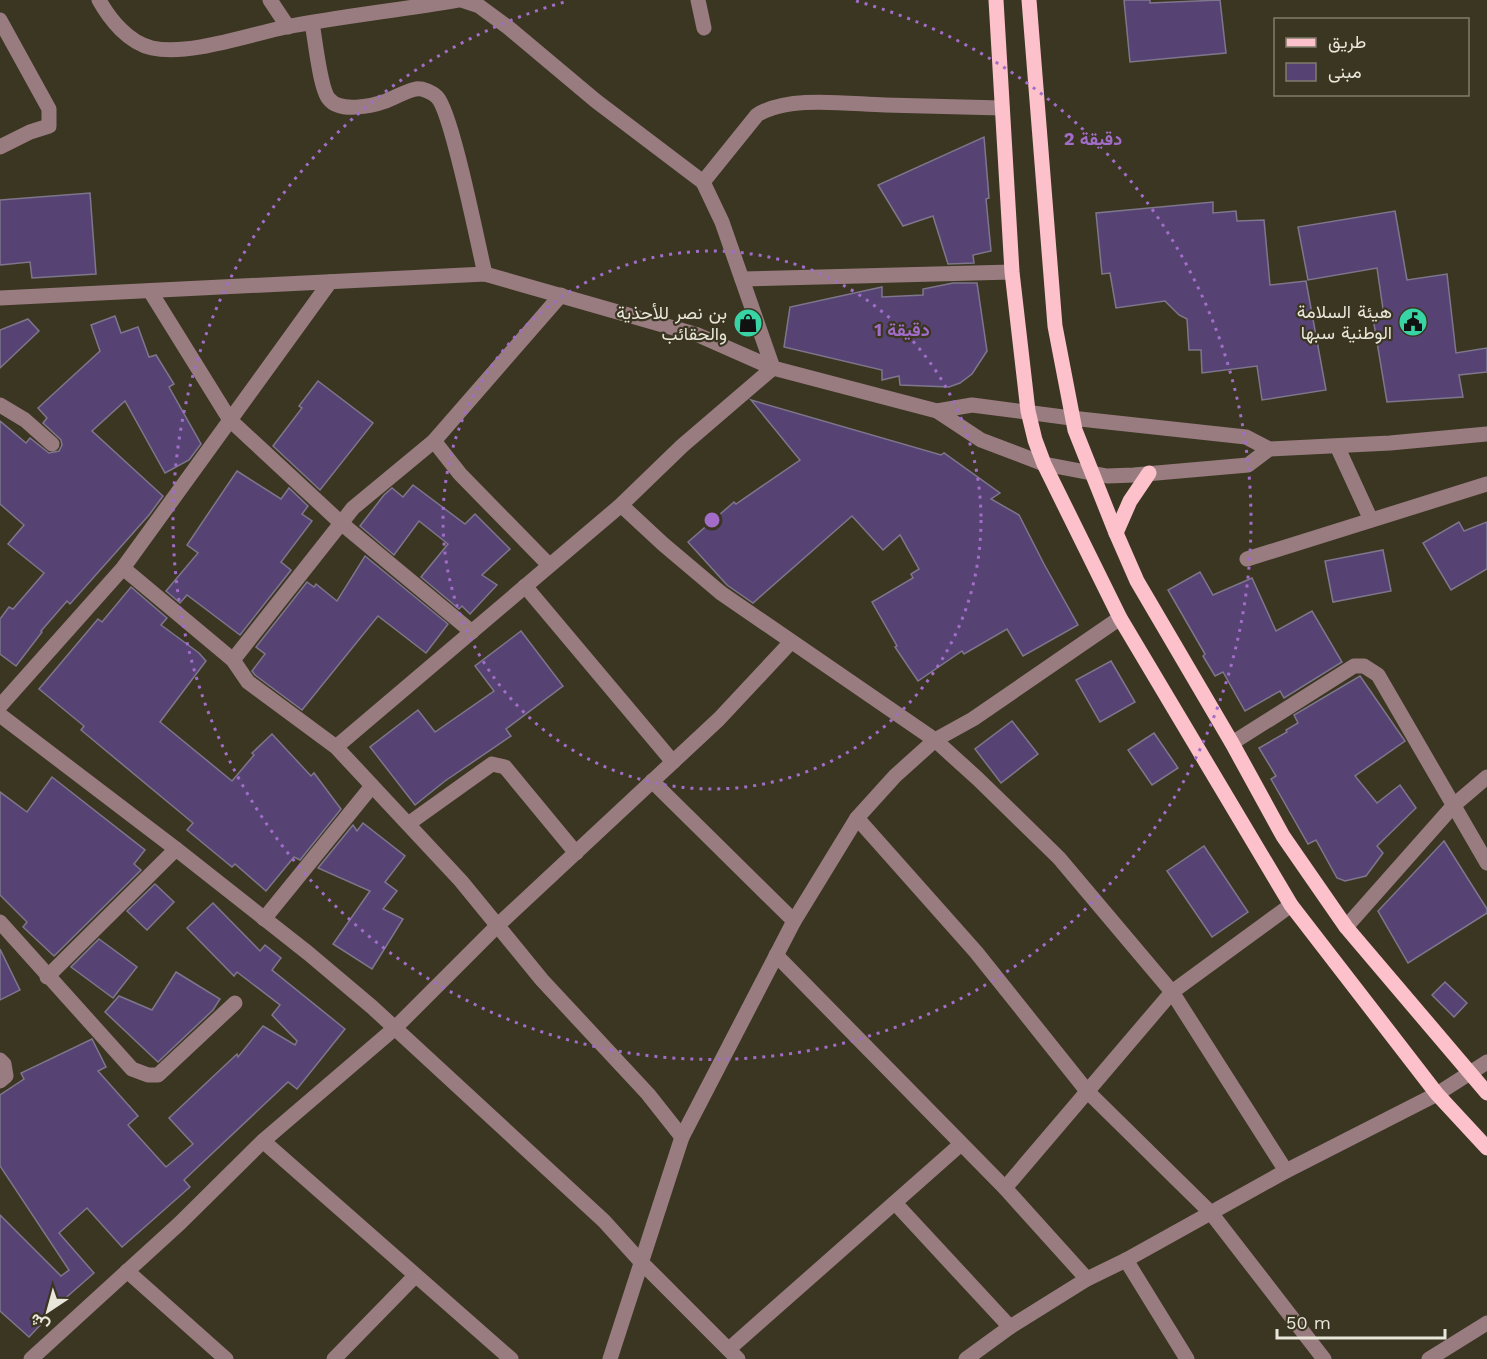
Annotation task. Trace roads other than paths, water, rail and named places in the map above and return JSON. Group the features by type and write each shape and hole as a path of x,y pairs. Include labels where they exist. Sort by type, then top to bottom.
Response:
{"main road":[{"path":"996,0 1008,172 1012,272 1028,411 1044,464 1120,618 1291,905 1437,1094 1487,1148"},
{"path":"1029,0 1054,326 1071,418 1091,474 1137,581 1232,743 1283,836 1346,927 1487,1093"},
{"path":"1116,533 1130,501 1149,473"}],"street":[{"path":"99,0 123,31 134,41 153,49 171,51 189,50 288,27 460,0 479,6 509,28 596,101 703,182 722,222 774,368"},
{"path":"270,0 288,27"},
{"path":"698,0 705,28"},
{"path":"0,20 50,109 49,126 30,132 0,147"},
{"path":"312,23 326,93 333,103 349,106 372,105 418,89 439,99 455,148 485,274"},
{"path":"703,182 758,115 778,106 809,103 1002,108"},
{"path":"742,279 1012,272"},
{"path":"0,298 485,274 698,335 774,368 937,411 981,440 1044,464 1107,476 1248,465 1269,449"},
{"path":"0,706 123,568 330,282"},
{"path":"150,291 230,420 341,524 472,632"},
{"path":"233,660 353,508 434,441 561,295"},
{"path":"336,747 621,506 682,446 774,368"},
{"path":"0,405 25,420 52,444"},
{"path":"937,411 972,405 1028,411 1071,418 1246,437 1269,449 1390,443 1487,434"},
{"path":"434,441 460,474 549,565"},
{"path":"1337,446 1371,520"},
{"path":"1247,559 1487,484"},
{"path":"621,506 721,593 935,740 1059,858 1172,992 1286,1171"},
{"path":"123,568 233,660 248,682 336,747 498,925 542,980 648,1094 682,1137"},
{"path":"525,586 672,762"},
{"path":"610,1359 682,1137 794,921 857,818 895,776 935,740 973,719 1120,618"},
{"path":"31,1359 180,1223 263,1141 395,1028 498,925 719,719 791,642"},
{"path":"1232,743 1354,666 1364,666 1378,675 1487,863"},
{"path":"0,715 308,952 395,1028 604,1221 642,1263 734,1354 961,1144"},
{"path":"408,824 492,764 504,767 576,853"},
{"path":"1346,927 1455,805 1487,777"},
{"path":"652,781 794,921"},
{"path":"264,919 372,786"},
{"path":"857,818 976,952 1087,1091 1211,1213 1324,1359"},
{"path":"47,977 176,849"},
{"path":"1005,1188 1172,992 1291,905"},
{"path":"0,922 132,1069 148,1075 158,1075 235,1003"},
{"path":"776,955 1005,1188 1087,1279"},
{"path":"0,1060 4,1064 6,1076 0,1082"},
{"path":"966,1359 1011,1327 1087,1279 1126,1260 1286,1171 1437,1094 1487,1062"},
{"path":"263,1141 511,1359"},
{"path":"896,1204 1011,1327"},
{"path":"1126,1260 1187,1359"},
{"path":"127,1271 226,1359"},
{"path":"334,1359 416,1276"},
{"path":"1429,1359 1487,1323"}],"place":[{"name":"هيئة السلامة الوطنية سبها","path":"1413,322"},
{"name":"بن نصر للأحذية والحقائب","path":"748,323"}]}
